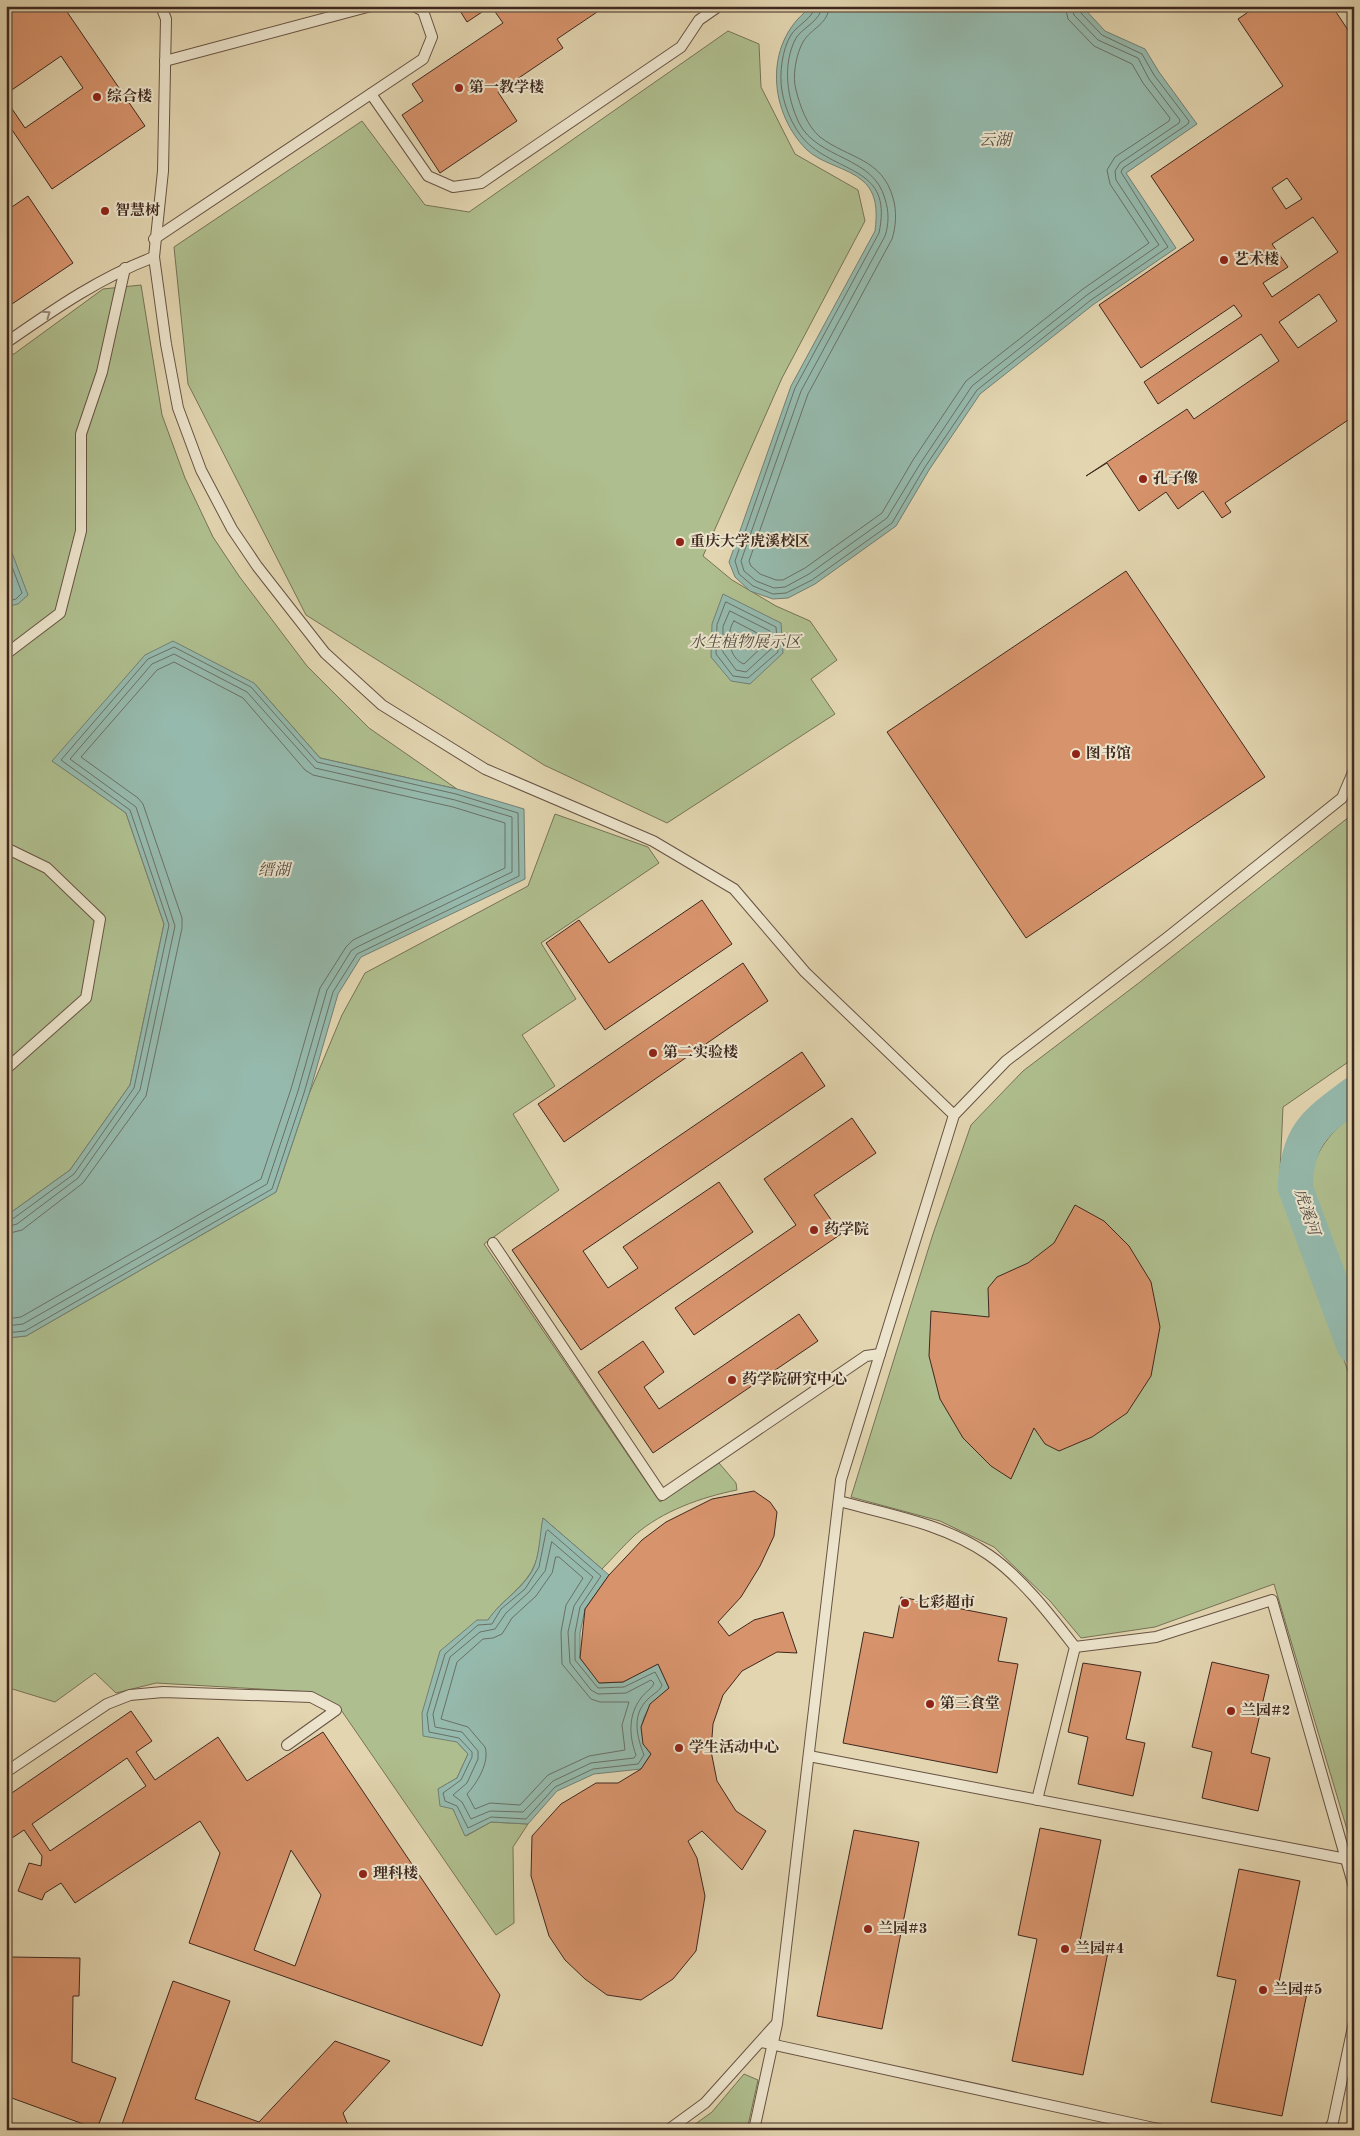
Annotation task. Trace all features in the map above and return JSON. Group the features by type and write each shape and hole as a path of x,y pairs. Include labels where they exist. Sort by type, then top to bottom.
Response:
{"lane":[{"path":"161,6 166,19 163,171 154,239 154,257 178,408 200,470 232,528 258,566 325,653 382,706 485,769 539,794 653,841 734,889 805,972 954,1115"},
{"path":"165,60 372,6"},
{"path":"154,239 423,59 432,37 423,11 414,6"},
{"path":"371,94 428,176 453,187 480,183 681,47 698,20 719,6"},
{"path":"6,340 10,340 65,301 125,268 154,257"},
{"path":"6,654 60,613 81,531 81,434 102,372 125,268"},
{"path":"754,2130 777,2024 841,1480 954,1115 1006,1061 1168,938 1342,798 1354,770"},
{"path":"6,848 48,868 100,919 86,998 6,1069"},
{"path":"493,1243 662,1495 866,1356 880,1354"},
{"path":"839,1500 936,1528 989,1555 1041,1603 1075,1647"},
{"path":"1075,1647 1156,1637 1272,1600 1354,1886"},
{"path":"1037,1800 1075,1647"},
{"path":"6,1772 107,1704 130,1696 155,1693 311,1697 336,1710 287,1745"},
{"path":"809,1756 1346,1859"},
{"path":"1329,2130 1333,2122 1354,2022"},
{"path":"668,2130 705,2103 777,2024"},
{"path":"760,2042 1163,2130"}],"green space":[{"path":"728,31 759,44 761,87 795,154 858,190 865,221 782,378 703,556 732,580 776,606 810,621 837,660 811,679 835,714 667,823 544,765 306,615 188,384 174,247 362,121 425,205 469,212"},
{"path":"141,285 162,415 185,478 213,537 239,576 307,666 369,728 457,789 320,758 254,683 53,761 126,813 164,924 130,1085 70,1170 6,1216 6,354 14,354 103,289"},
{"path":"1354,813 1354,1058 1283,1107 1280,1172 1354,1389 1354,1853 1274,1584 1155,1627 1081,1638 1050,1601 994,1547 940,1521 851,1497 933,1234 971,1125 1023,1071 1140,982"},
{"path":"555,814 648,847 659,863 541,943 576,999 522,1035 555,1086 513,1114 559,1190 484,1244 660,1502 719,1463 736,1483 737,1490 696,1501 657,1519 635,1535 602,1569 543,1518 538,1553 531,1572 488,1620 457,1742 468,1754 457,1778 438,1789 453,1809 466,1836 491,1822 528,1824 513,1847 514,1923 496,1935 339,1707 312,1692 156,1683 116,1693 95,1673 55,1702 6,1687 6,1338 26,1336 276,1192 309,1094 342,1015 365,973 528,886"},
{"path":"1354,1115 1354,1319 1325,1244 1314,1203 1312,1185 1315,1161 1323,1145 1340,1126"},
{"path":"744,2074 758,2080 747,2130 687,2130 712,2112"}],"water":[{"name":"云湖","path":"813,6 1082,6 1105,31 1145,49 1159,72 1197,124 1126,173 1176,248 1094,304 980,394 929,470 896,526 815,584 788,598 773,599 750,591 735,577 729,562 791,386 875,231 876,225 874,198 868,186 857,176 819,158 806,149 793,133 778,95 776,75 779,55 786,37 797,20"},
{"path":"6,537 28,595 18,604 6,607"},
{"name":"水生植物展示区","path":"723,594 781,623 783,653 750,684 731,681 711,657 712,624"},
{"name":"缙湖","path":"173,641 254,683 320,758 457,789 524,809 525,879 361,957 338,994 309,1094 276,1192 26,1336 6,1338 6,1216 70,1170 130,1085 164,924 126,813 52,761 145,655"},
{"path":"543,1518 609,1575 585,1609 580,1633 580,1658 600,1683 623,1682 658,1664 669,1688 654,1702 644,1718 642,1735 651,1754 641,1769 594,1774 557,1791 528,1824 491,1822 465,1836 453,1809 440,1806 438,1789 457,1778 468,1754 457,1742 423,1736 422,1713 440,1651 477,1620 488,1620 532,1572 538,1553"}],"building":[{"name":"综合楼","path":"6,6 63,6 145,126 52,189 6,121 6,100 25,128 83,88 61,56 6,94"},
{"path":"457,6 491,6 467,22"},
{"name":"第一教学楼","path":"491,6 606,6 557,39 563,48 498,92 517,121 440,173 402,115 423,101 412,84 503,23"},
{"name":"艺术楼","path":"1257,6 1332,6 1354,39 1354,416 1225,503 1231,512 1222,518 1203,491 1178,509 1166,492 1139,511 1107,463 1086,476 1187,409 1194,419 1279,361 1261,334 1158,404 1144,382 1242,316 1234,305 1141,368 1099,305 1194,240 1151,176 1283,86 1238,19","holes":["1287,178 1302,199 1286,209 1272,188","1313,217 1338,252 1272,297 1263,283 1288,267 1272,244","1319,294 1337,321 1298,348 1279,322"]},
{"path":"28,196 73,263 6,308 6,211"},
{"name":"图书馆","path":"1126,571 1265,777 1026,938 887,732"},
{"path":"702,900 732,944 605,1030 546,943 579,920 609,963"},
{"name":"第二实验楼","path":"743,963 768,1001 564,1142 538,1104"},
{"path":"802,1052 825,1086 583,1251 608,1288 638,1268 623,1247 719,1182 753,1232 581,1350 512,1250"},
{"name":"药学院","path":"852,1118 876,1153 814,1195 841,1234 694,1335 675,1308 796,1225 764,1179"},
{"path":"1075,1205 1104,1221 1129,1246 1151,1282 1160,1327 1151,1376 1127,1413 1092,1437 1059,1451 1045,1444 1034,1428 1011,1479 991,1466 963,1438 940,1399 929,1356 931,1311 989,1317 988,1288 997,1277 1028,1263 1054,1243"},
{"name":"药学院研究中心","path":"799,1314 818,1341 653,1453 598,1372 643,1341 664,1372 644,1387 659,1409"},
{"name":"学生活动中心","path":"754,1491 770,1502 777,1512 774,1536 760,1566 741,1597 718,1622 729,1636 754,1620 783,1612 797,1653 777,1652 742,1671 723,1695 713,1724 711,1751 717,1781 736,1811 766,1831 742,1870 702,1831 688,1841 697,1858 705,1896 696,1951 673,1979 641,2000 607,1995 585,1979 565,1960 549,1936 531,1876 532,1836 561,1804 596,1783 618,1783 641,1769 651,1754 643,1744 641,1727 650,1704 669,1688 658,1664 623,1682 599,1683 580,1658 585,1609 609,1575 642,1540 666,1522 712,1499"},
{"name":"第三食堂","path":"901,1597 1007,1618 998,1661 1018,1664 997,1773 843,1743 864,1632 893,1638"},
{"name":"兰园#2","path":"1212,1662 1269,1675 1251,1753 1270,1758 1258,1811 1202,1798 1212,1752 1192,1747"},
{"path":"1083,1663 1141,1672 1126,1739 1145,1743 1133,1796 1078,1784 1088,1737 1068,1732"},
{"name":"理科楼","path":"131,1711 152,1741 136,1752 155,1780 218,1737 247,1781 323,1732 500,1995 482,2046 189,1943 220,1853 200,1821 75,1903 61,1883 45,1893 42,1900 18,1891 29,1863 41,1866 42,1856 24,1830 6,1842 6,1797","holes":["127,1758 146,1786 50,1851 32,1824","291,1850 321,1895 295,1966 254,1950"]},
{"name":"兰园#4","path":"1040,1828 1101,1840 1079,1946 1108,1952 1083,2075 1012,2061 1037,1939 1018,1935"},
{"name":"兰园#3","path":"854,1830 919,1842 882,2029 817,2016"},
{"name":"兰园#5","path":"1239,1869 1300,1881 1278,1987 1307,1993 1282,2116 1211,2102 1236,1980 1217,1976"},
{"path":"10,1957 80,1958 79,1996 73,1996 72,2062 116,2078 97,2129 9,2097"},
{"path":"173,1981 230,2001 195,2099 259,2122 335,2041 390,2061 343,2113 350,2130 120,2130"}],"waterway":[{"name":"虎溪河","path":"1354,1094 1328,1114 1304,1142 1300,1154 1295,1187 1354,1346"}],"place":[{"name":"第一教学楼","path":"459,88"},
{"name":"综合楼","path":"97,97"},
{"name":"智慧树","path":"105,211"},
{"name":"艺术楼","path":"1224,260"},
{"name":"孔子像","path":"1143,479"},
{"name":"重庆大学虎溪校区","path":"680,542"},
{"name":"图书馆","path":"1076,754"},
{"name":"第二实验楼","path":"653,1053"},
{"name":"药学院","path":"814,1230"},
{"name":"药学院研究中心","path":"732,1380"},
{"name":"七彩超市","path":"905,1603"},
{"name":"第三食堂","path":"930,1704"},
{"name":"兰园#2","path":"1231,1711"},
{"name":"学生活动中心","path":"679,1748"},
{"name":"理科楼","path":"363,1874"},
{"name":"兰园#3","path":"868,1929"},
{"name":"兰园#4","path":"1065,1949"},
{"name":"兰园#5","path":"1263,1990"}]}
